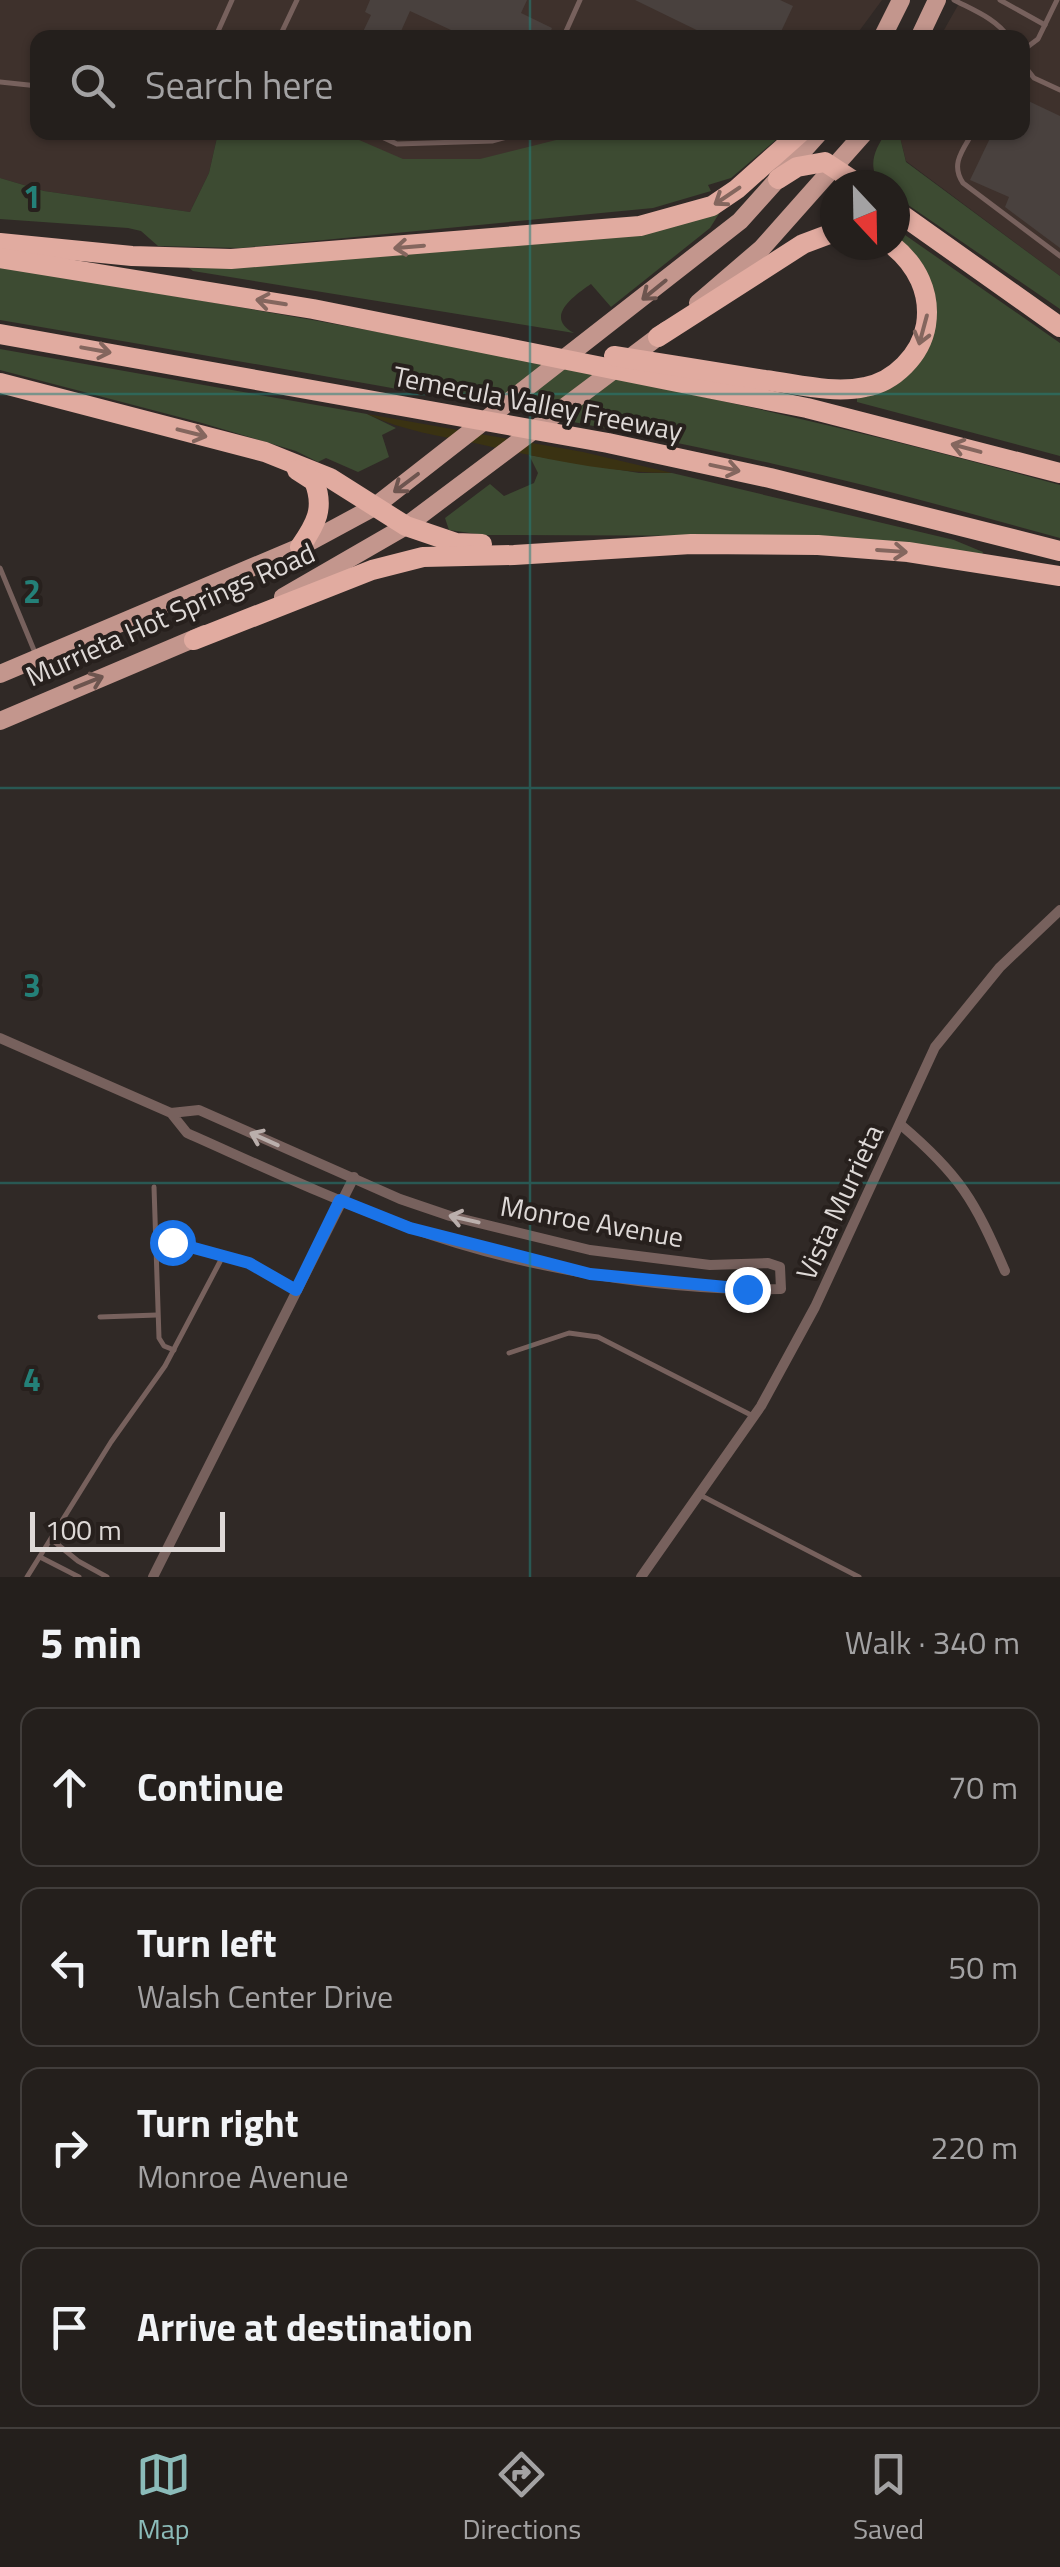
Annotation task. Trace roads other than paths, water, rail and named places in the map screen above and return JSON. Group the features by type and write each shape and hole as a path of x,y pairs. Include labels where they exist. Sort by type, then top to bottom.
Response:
{"highway":[{"path":"0,242 132,256 232,259 640,226 712,206 792,140"},
{"path":"778,179 812,162 825,162 839,170"},
{"path":"910,221 1060,328"},
{"path":"658,336 803,244 820,238"},
{"name":"Temecula Valley Freeway","path":"0,258 314,309 807,408 1060,473"},
{"path":"314,309 798,385 867,387 902,368 923,338 928,302 907,260"},
{"name":"Temecula Valley Freeway","path":"0,334 608,442 1060,551"},
{"path":"0,383 264,452 330,478 406,526 456,543 818,546 908,552 1060,576"},
{"path":"264,452 314,481 318,518 300,547"},
{"path":"194,640 394,562 423,557 614,547"}],"main road":[{"path":"886,30 902,0"},
{"path":"923,30 937,0"},
{"name":"Murrieta Hot Springs Road","path":"0,674 300,547 374,506 740,221 813,140"},
{"name":"Murrieta Hot Springs Road","path":"0,721 194,640 338,568 406,526 658,336 762,248 859,140"}],"street":[{"name":"Vista Murrieta","path":"640,1577 754,1416 814,1306 935,1048 1000,967 1060,910"},
{"name":"Monroe Avenue","path":"0,1038 171,1113 187,1133 410,1228 590,1274 695,1286 782,1289 780,1267 768,1263 710,1264 590,1250 450,1216 400,1199 198,1110 171,1113"},
{"path":"901,1125 956,1177 978,1208 1005,1271"},
{"path":"153,1577 354,1177"}],"lane":[{"path":"219,30 232,0"},
{"path":"282,30 296,0"},
{"path":"567,30 580,0"},
{"path":"954,0 984,16 1000,30"},
{"path":"1000,0 1045,24"},
{"path":"1030,44 1038,39 1057,0"},
{"path":"1030,73 1060,90"},
{"path":"0,82 30,85"},
{"path":"389,140 397,144 496,140"},
{"path":"969,140 956,163 956,173 963,183 1060,256"},
{"path":"0,568 37,658"},
{"path":"154,1187 158,1338 174,1350"},
{"path":"156,1242 172,1242 249,1263 296,1290"},
{"path":"28,1577 174,1350 223,1256"},
{"path":"100,1317 157,1315"},
{"path":"509,1353 558,1336 598,1336 754,1416"},
{"path":"700,1495 858,1577"},
{"path":"50,1539 107,1577"},
{"path":"40,1557 79,1577"}]}
